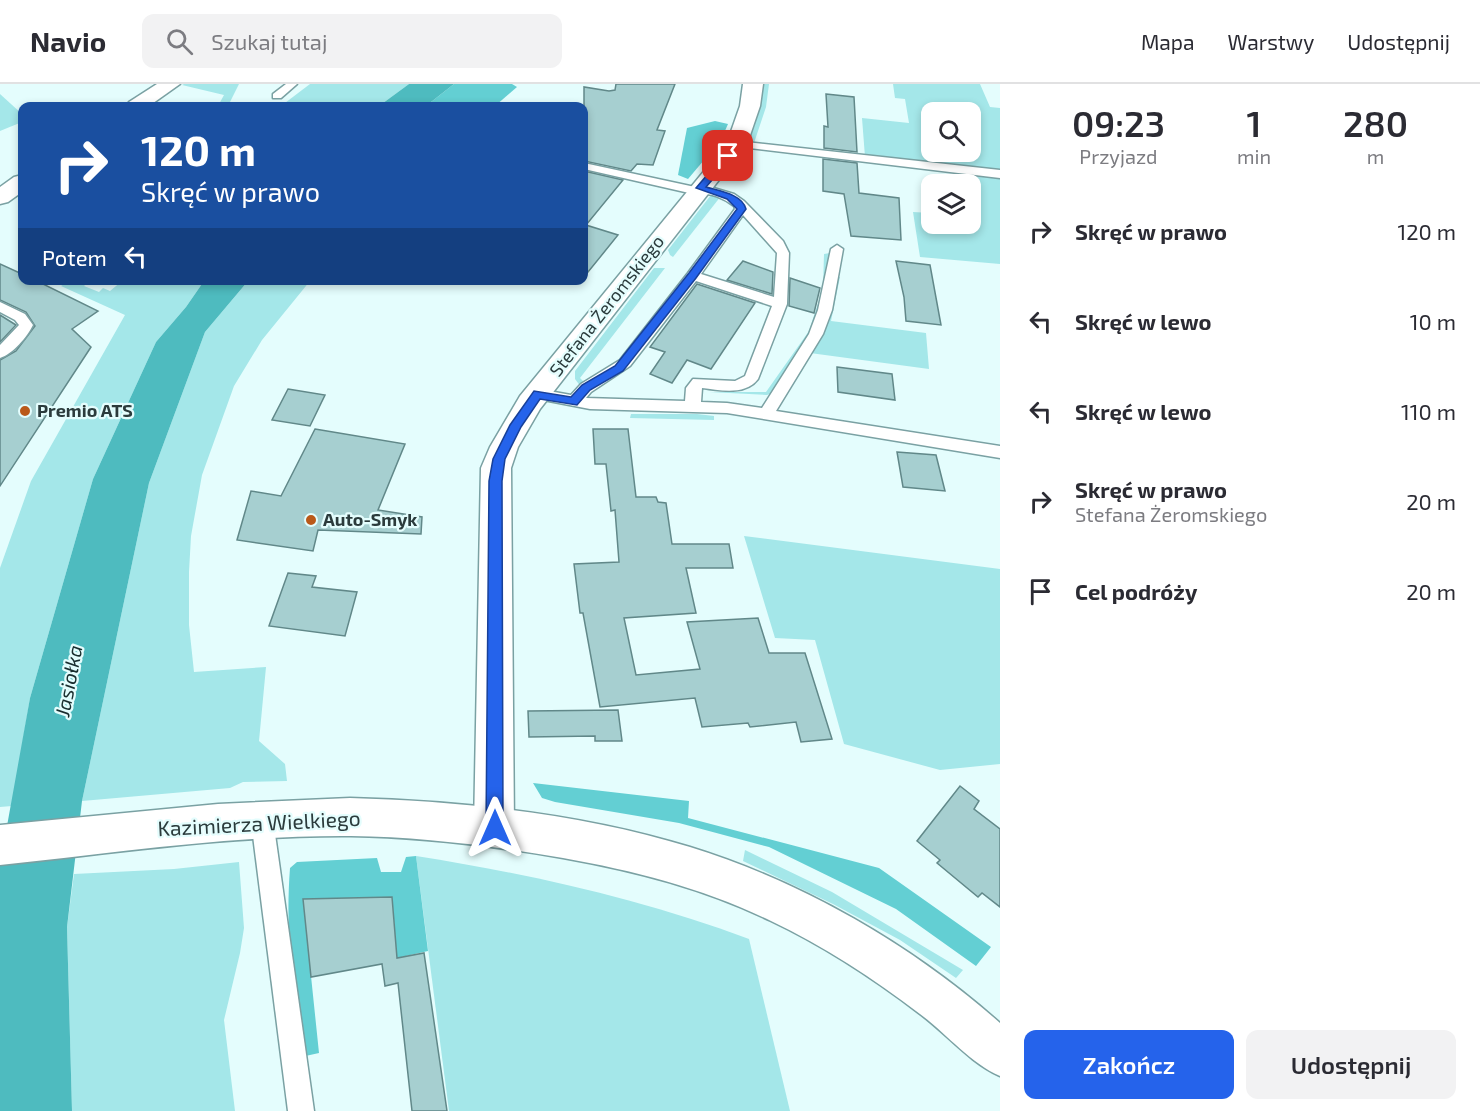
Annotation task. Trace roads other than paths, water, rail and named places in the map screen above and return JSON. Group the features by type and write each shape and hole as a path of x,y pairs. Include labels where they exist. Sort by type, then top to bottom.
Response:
{"street":[{"path":"142,102 170,84"},
{"name":"Stefana Żeromskiego","path":"495,828 496,468 516,425 538,394 699,189 738,144 750,106 753,84"},
{"path":"0,197 18,185"},
{"name":"Kazimierza Wielkiego","path":"0,845 262,820 382,818 495,828 650,856 688,866 741,886 793,910 870,954 957,1016 1000,1053"}],"lane":[{"path":"277,96 292,84"},
{"path":"738,144 1000,174"},
{"path":"588,167 730,197 740,204 778,244 783,253 780,304 751,379 737,386 698,383 693,388 693,406"},
{"path":"573,402 586,388 625,363 693,276 739,212 740,204"},
{"path":"767,413 816,334 825,309 837,249"},
{"path":"693,276 780,304"},
{"path":"0,306 20,317 26,325 22,333 0,353"},
{"path":"538,394 573,402 693,406 767,413 1000,452"},
{"path":"262,820 301,1111"}],"water":[{"path":"409,84 454,84 431,102 384,102"},
{"name":"Jasiołka","path":"201,285 245,285 205,332 149,483 82,801 67,927 72,1111 0,1111 0,865 30,698 93,479 156,342"}],"place":[{"name":"Premio ATS","path":"25,411"},
{"name":"Auto-Smyk","path":"311,520"}]}
